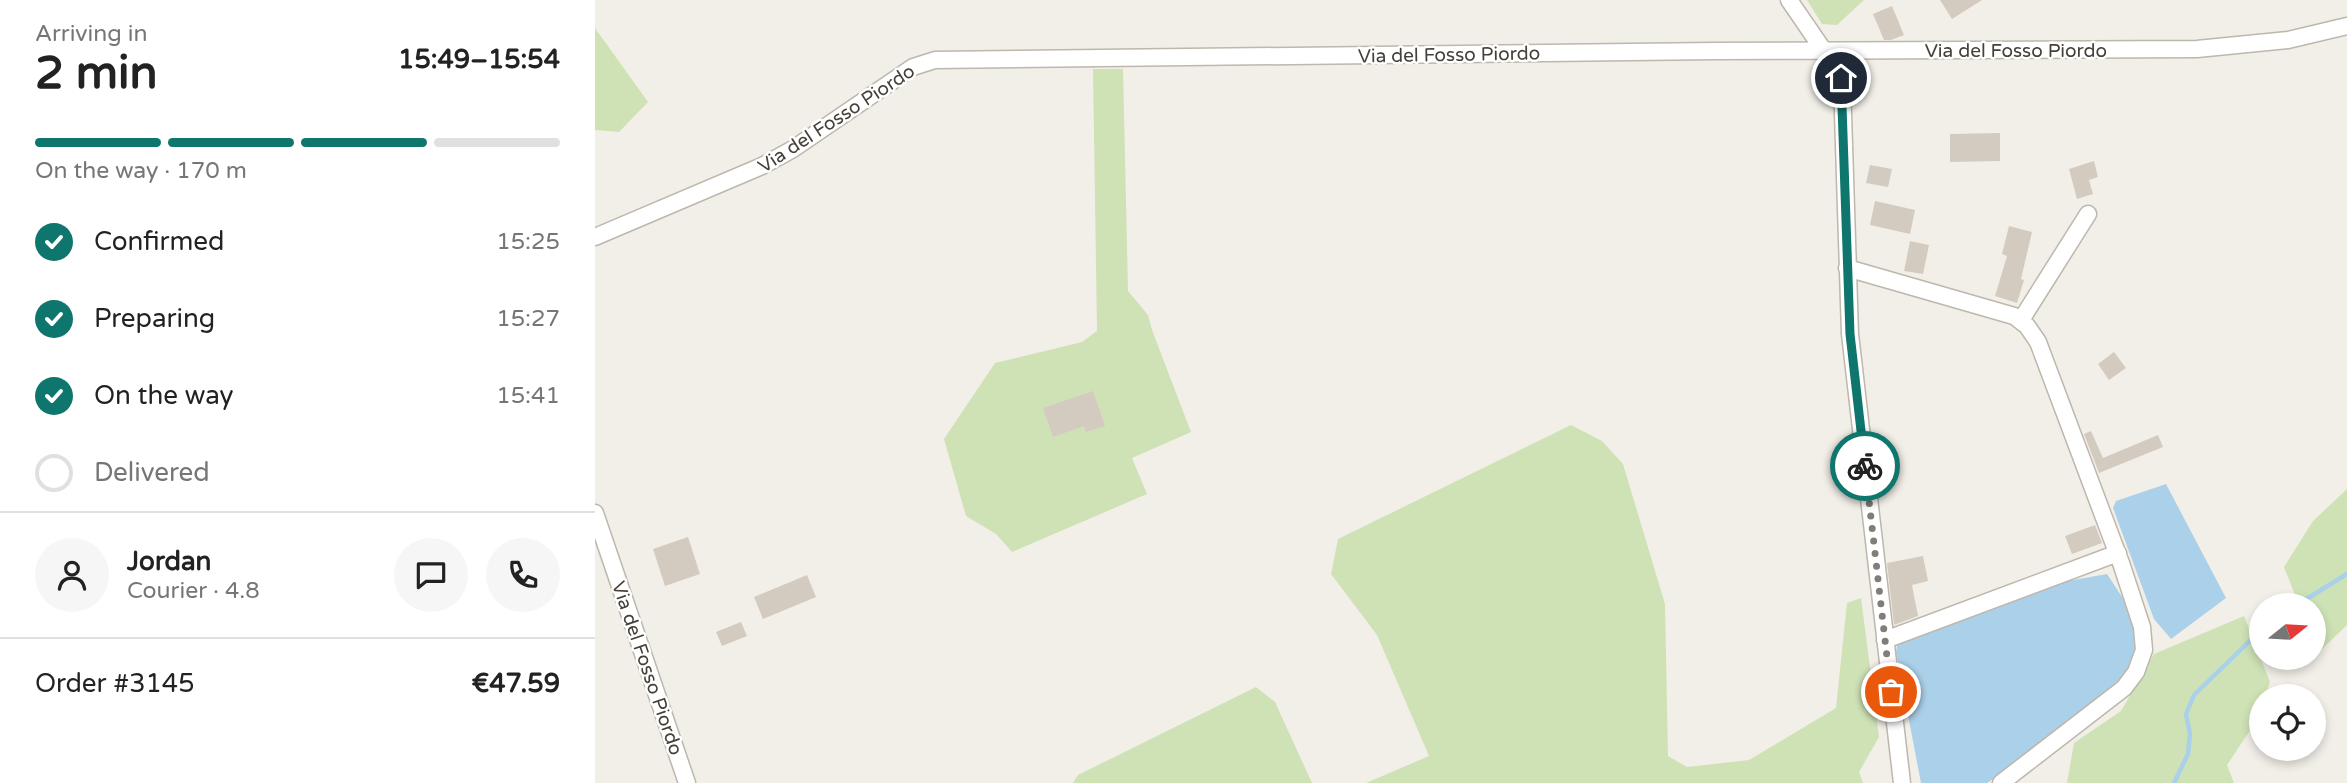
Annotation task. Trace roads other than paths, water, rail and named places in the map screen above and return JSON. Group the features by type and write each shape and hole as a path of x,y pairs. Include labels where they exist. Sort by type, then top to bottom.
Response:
{"street":[{"path":"1789,0 1832,51 1850,334 1902,783"},
{"name":"Via del Fosso Piordo","path":"595,237 762,166 793,149 913,67 935,60 2197,48 2288,40 2347,26"},
{"path":"2021,320 2088,214"},
{"path":"1847,268 2014,316 2028,326 2038,342 2137,609 2144,650 2136,672 2124,688 2001,783"},
{"name":"Via del Fosso Piordo","path":"595,513 687,783"},
{"path":"1885,640 2118,553"}],"water":[{"path":"2166,484 2226,598 2171,639 2154,619 2113,508 2116,501"},
{"path":"2107,574 2132,612 2136,654 2128,672 2041,747 1987,783 1921,783 1896,652 1898,641 2045,585"}],"waterway":[{"path":"2316,593 2347,574"},
{"path":"2174,783 2188,754 2190,734 2186,714 2194,695 2249,642"}]}
